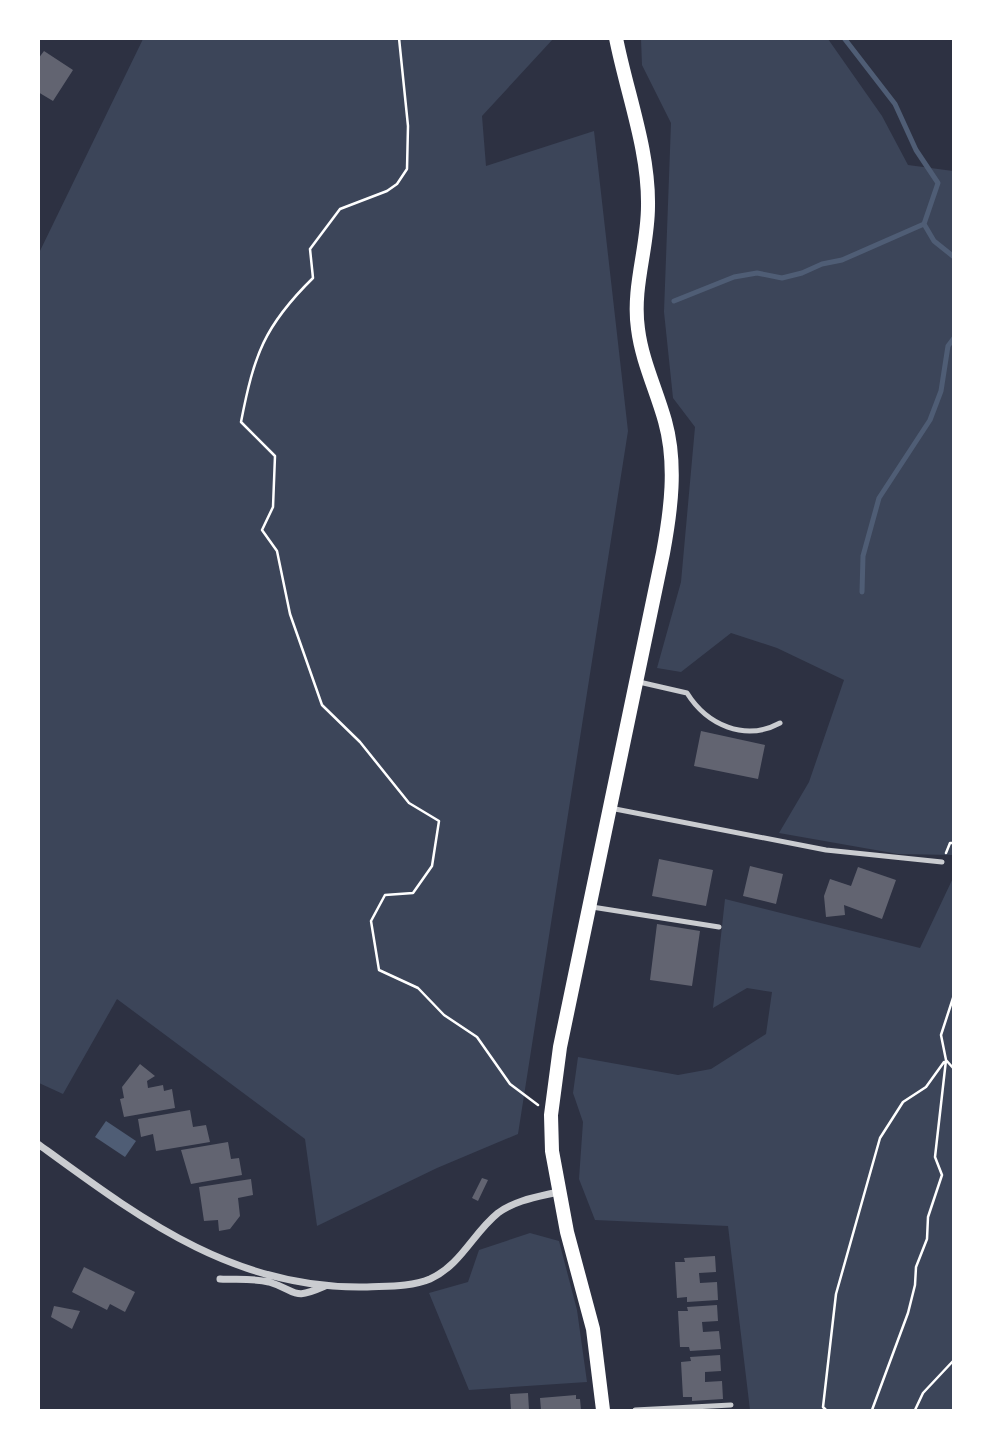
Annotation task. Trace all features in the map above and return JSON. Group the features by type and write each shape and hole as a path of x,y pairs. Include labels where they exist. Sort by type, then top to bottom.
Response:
{"main road":[{"path":"603,1410 593,1329 558,1192 551,1143 552,1097 668,528 672,468 666,422 645,365 637,327 636,290 647,223 647,186 616,38"}],"street":[{"path":"38,1144 117,1201 191,1247 254,1271 326,1286 394,1286 431,1279 452,1265 488,1223 506,1208 558,1192"},
{"path":"220,1279 271,1283 290,1293 305,1295 326,1286"}],"lane":[{"path":"636,681 687,693 698,709 733,729 765,732 780,723"},
{"path":"610,808 826,850 942,862"},
{"path":"589,906 719,927"},
{"path":"635,1410 731,1405"}],"path":[{"path":"399,38 408,126 407,169 397,184 387,191 340,209 310,249 313,278 268,329 257,359 241,422 275,456 273,507 262,530 277,551 290,614 323,705 359,742 409,803 439,821 432,866 413,893 385,895 371,921 379,970 418,988 444,1015 477,1037 510,1084 538,1105"},
{"path":"872,1410 908,1313 915,1286 916,1267 927,1239 928,1217 942,1175 935,1157 946,1060 942,1035 954,995"},
{"path":"946,1060 954,1069"},
{"path":"826,1410 824,1407 836,1294 880,1138 903,1102 926,1087 946,1060"},
{"path":"915,1410 923,1393 954,1360"}],"shaded area":[{"path":"143,39 553,39 482,116 486,166 594,131 628,431 518,1134 437,1168 317,1226 305,1139 117,999 63,1094 39,1083 38,255"},
{"path":"641,39 828,39 882,116 908,165 953,171 953,855 898,854 779,833 809,782 844,680 777,648 731,633 681,672 657,668 681,582 695,427 673,398 664,312 671,123 642,65"},
{"path":"953,878 953,1410 750,1410 728,1226 595,1220 579,1179 583,1122 573,1093 578,1057 678,1075 711,1069 766,1034 772,992 747,988 713,1008 725,899 920,948"},
{"path":"106,1121 136,1141 125,1157 95,1137"},
{"path":"530,1233 559,1241 577,1310 587,1382 469,1390 429,1293 468,1282 479,1250"}],"building":[{"path":"44,51 73,70 53,101 38,92 38,59"},
{"path":"701,731 765,745 758,779 694,766"},
{"path":"659,859 713,870 706,906 652,896"},
{"path":"750,866 783,874 776,904 743,896"},
{"path":"858,867 896,880 882,919 844,905 845,915 826,917 824,896 830,879 851,886"},
{"path":"657,924 700,931 692,986 650,980"},
{"path":"140,1064 155,1076 147,1081 148,1088 163,1085 164,1091 172,1089 175,1108 124,1117 120,1099 124,1098 122,1087"},
{"path":"190,1110 193,1127 206,1125 210,1142 156,1151 153,1134 141,1137 138,1119"},
{"path":"228,1142 231,1159 239,1158 242,1175 191,1184 181,1150"},
{"path":"482,1178 488,1180 478,1201 472,1198"},
{"path":"251,1179 253,1195 238,1198 240,1216 230,1229 219,1231 218,1220 204,1221 199,1187"},
{"path":"715,1256 716,1272 699,1273 700,1283 717,1282 718,1300 687,1302 687,1297 677,1298 675,1262 685,1262 684,1258"},
{"path":"84,1267 135,1292 125,1312 110,1304 107,1310 72,1292"},
{"path":"717,1305 718,1321 702,1322 703,1332 719,1331 721,1349 690,1351 689,1347 680,1347 678,1311 688,1311 687,1307"},
{"path":"54,1306 80,1311 72,1329 51,1317"},
{"path":"720,1355 721,1371 705,1372 705,1382 722,1381 723,1399 692,1401 692,1397 683,1397 681,1362 691,1361 690,1357"},
{"path":"528,1393 529,1410 511,1410 510,1394"},
{"path":"576,1395 576,1399 580,1399 581,1410 541,1410 540,1398"}],"waterway":[{"path":"844,38 895,104 916,150 938,183 924,224 934,241 954,257"},
{"path":"674,301 734,277 757,273 782,278 802,273 822,264 842,260 924,224"},
{"path":"862,592 863,556 879,498 930,420 941,391 948,346 954,338"}]}
